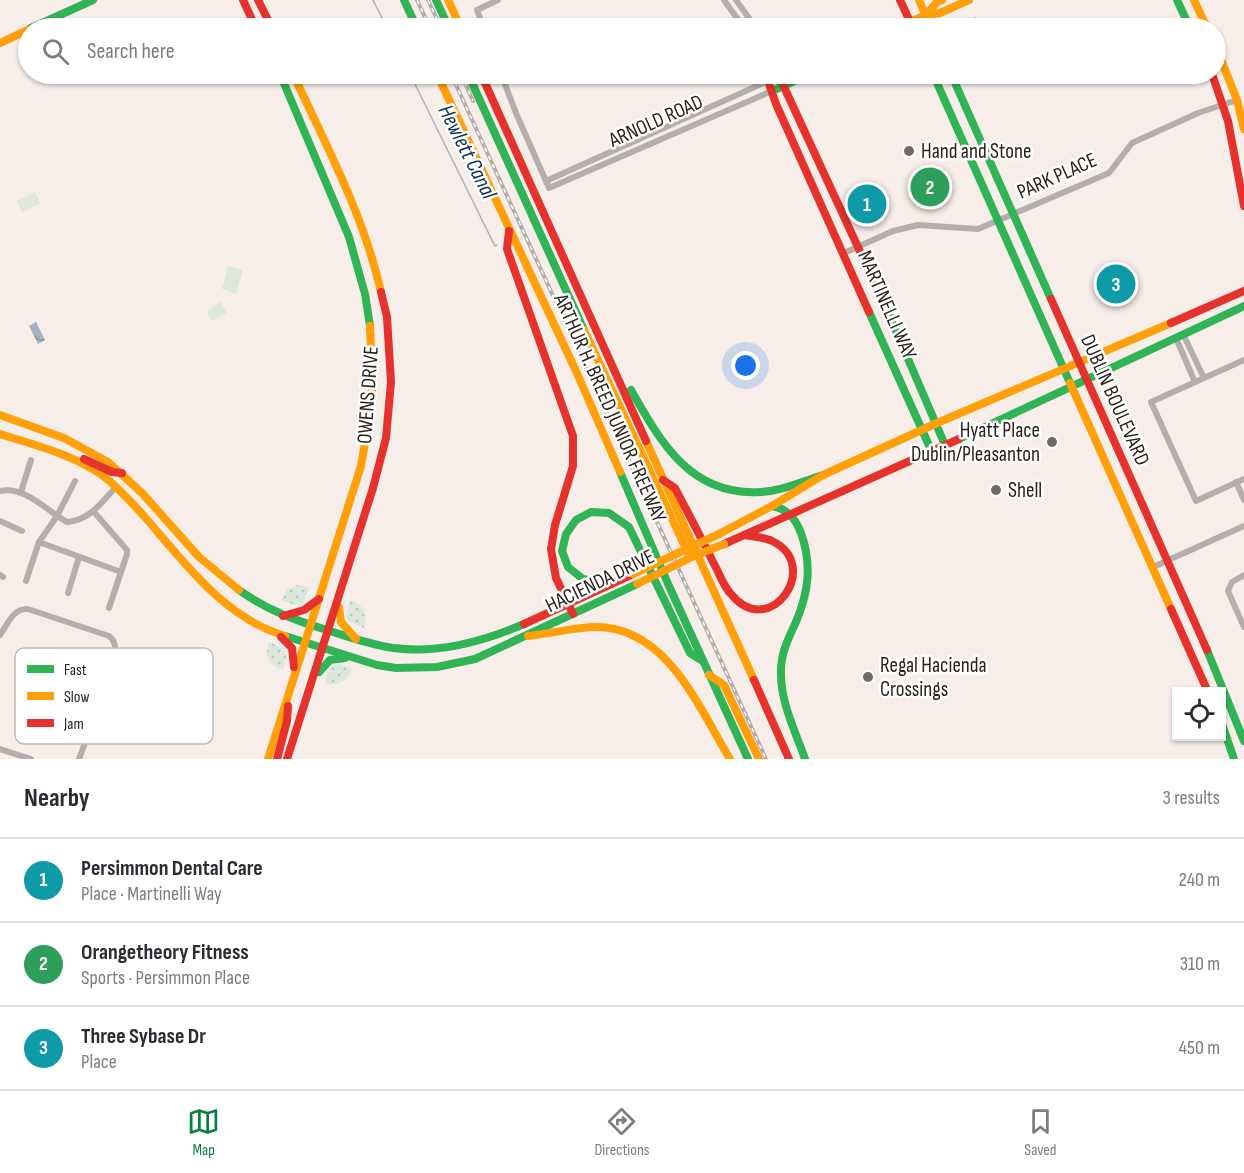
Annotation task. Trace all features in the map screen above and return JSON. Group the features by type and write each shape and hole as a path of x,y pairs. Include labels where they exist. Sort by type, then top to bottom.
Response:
{"main road":[{"path":"54,18 93,0"},
{"path":"243,0 251,18"},
{"path":"258,0 267,18"},
{"path":"404,0 412,18"},
{"path":"436,0 444,18"},
{"path":"448,0 456,18"},
{"path":"900,0 906,18"},
{"path":"919,0 927,18"},
{"path":"921,18 942,0"},
{"path":"926,15 940,13 969,0"},
{"path":"1177,0 1185,18"},
{"path":"1194,0 1202,18"},
{"path":"0,43 18,35"},
{"path":"1226,69 1244,129"},
{"name":"OWENS DRIVE","path":"268,759 366,444 372,400 372,340 366,297 349,238 284,84"},
{"name":"OWENS DRIVE","path":"287,759 372,492 384,446 391,382 390,341 381,285 364,232 297,84"},
{"name":"ARTHUR H. BREED JUNIOR FREEWAY","path":"442,84 576,371 748,759"},
{"path":"473,84 688,553 703,567"},
{"name":"ARTHUR H. BREED JUNIOR FREEWAY","path":"486,84 789,759"},
{"name":"MARTINELLI WAY","path":"769,84 932,452"},
{"name":"ARNOLD ROAD","path":"772,91 788,84"},
{"name":"DUBLIN BOULEVARD","path":"938,84 1206,687"},
{"name":"DUBLIN BOULEVARD","path":"955,84 1223,686 1244,741"},
{"path":"1216,84 1224,105 1244,206"},
{"name":"MARTINELLI WAY","path":"784,86 859,247 945,445"},
{"path":"509,231 507,249 573,436 574,468 551,541 556,576 573,614"},
{"name":"HACIENDA DRIVE","path":"0,415 69,439 98,455 123,473 199,557 216,572 283,616 357,640 400,649 418,650 454,646 491,637 568,605 719,534 824,475 937,423 1244,291"},
{"name":"HACIENDA DRIVE","path":"0,434 66,455 87,465 116,487 189,569 244,618 276,633 351,658 396,668 437,667 475,659 528,636 692,557 745,536 932,452 1244,306"},
{"path":"616,373 630,388 659,440 688,472 701,480 730,490 762,492 824,475"},
{"path":"66,455 86,459 112,472 123,473"},
{"path":"663,480 675,488 730,594 754,609 768,608 782,600 792,586 793,564 783,547 774,541 745,536"},
{"path":"116,487 128,486 161,514"},
{"path":"771,506 787,510 797,523 807,549 810,575 803,604 785,646 781,676 787,708 806,759"},
{"path":"610,584 589,583 581,580 567,568 563,559 562,549 566,530 585,514 604,512 614,514 628,527 690,653 703,661"},
{"path":"283,616 304,610 319,599"},
{"path":"338,602 341,622 357,640"},
{"path":"528,636 595,627 608,628 649,644 669,661 678,673 730,759"},
{"path":"276,633 292,648 294,675"},
{"path":"313,681 326,662 351,658"},
{"path":"709,674 724,685 759,759"},
{"path":"278,759 286,721 289,691"},
{"path":"1226,737 1234,759"}],"street":[{"path":"480,18 477,10 498,0"},
{"path":"724,0 737,18"},
{"path":"736,0 749,18"},
{"path":"505,84 548,185"},
{"name":"ARNOLD ROAD","path":"548,185 752,84"},
{"name":"ARNOLD ROAD","path":"548,185 772,91"},
{"name":"PARK PLACE","path":"844,253 908,226 978,229 1109,173 1132,143 1190,117 1237,100"},
{"path":"1179,336 1203,378"},
{"path":"1179,336 1195,382"},
{"path":"1244,360 1151,402 1196,501 1244,479"},
{"path":"21,492 31,460"},
{"path":"26,581 39,542 57,516 75,481"},
{"path":"1236,482 1244,500"},
{"path":"0,491 21,492 67,522 77,521 94,512 116,487"},
{"path":"94,512 127,550 109,608"},
{"path":"0,522 22,531"},
{"path":"1153,567 1244,526"},
{"path":"39,542 121,572"},
{"path":"68,593 80,557"},
{"path":"1244,575 1234,580 1228,591 1244,627"},
{"path":"0,635 15,612 28,609 109,636 113,639 116,648"},
{"path":"79,759 84,744"},
{"path":"0,749 31,759"}],"shaded area":[{"path":"35,192 40,204 22,212 17,201"},
{"path":"228,266 243,270 236,294 222,289"},
{"path":"221,302 227,313 212,321 207,313 209,309"},
{"path":"298,585 309,587 304,602 295,605 281,600 287,589"},
{"path":"350,601 355,602 364,610 364,628 348,621 346,615"},
{"path":"269,642 283,647 287,654 283,670 271,664 269,660 267,652"},
{"path":"339,664 352,668 348,677 338,684 325,683 330,667"}],"water":[{"path":"36,322 45,340 38,344 29,326"}],"waterway":[{"name":"Hewlett Canal","path":"373,0 382,18"},
{"name":"Hewlett Canal","path":"415,84 495,246 497,245"}],"railway":[{"path":"417,0 425,18"},
{"path":"428,0 436,18"},
{"path":"456,84 766,759"},
{"path":"465,84 473,101"}],"traffic: fast":[{"path":"53,18 93,0"},
{"path":"404,0 412,18"},
{"path":"436,0 444,18"},
{"path":"1177,0 1185,18"},
{"path":"284,84 349,237 365,294 370,326"},
{"path":"473,84 584,330"},
{"path":"772,91 788,84"},
{"path":"937,84 1070,383"},
{"path":"955,84 1051,299"},
{"path":"959,439 1244,306"},
{"path":"887,310 945,445"},
{"path":"869,312 932,452"},
{"path":"631,390 667,447 697,475 715,485 736,491 760,492 784,488 823,475"},
{"path":"620,472 748,759"},
{"path":"772,506 787,512 796,523 807,556 808,577 804,599 781,664 781,682 786,705 805,759"},
{"path":"610,584 583,579 568,567 562,551 566,534 576,520 591,512 609,513 629,527 690,653 703,661"},
{"path":"285,636 377,665 396,668 437,667 475,659 637,584"},
{"path":"239,590 270,609 292,618 360,640 394,648 427,649 460,645 524,624"},
{"path":"1207,650 1244,741"},
{"path":"319,672 330,660 345,658"},
{"path":"1226,736 1234,759"}],"traffic: slow":[{"path":"448,0 456,18"},
{"path":"919,0 927,18"},
{"path":"926,15 937,2 942,0"},
{"path":"919,18 940,13 969,0"},
{"path":"1194,0 1202,18"},
{"path":"0,43 18,35"},
{"path":"1226,72 1237,100 1244,129"},
{"path":"298,84 354,208 365,236 381,292"},
{"path":"442,84 576,371 620,472"},
{"path":"719,534 823,475 937,423 1171,323"},
{"path":"268,759 361,466 371,408 370,326"},
{"path":"584,330 688,553 692,556"},
{"path":"1070,383 1171,609"},
{"path":"0,415 64,438 108,462 142,493 199,557 239,590"},
{"path":"0,434 65,456 102,475 129,500 190,569 224,602 263,628 285,636"},
{"path":"646,441 754,680"},
{"path":"633,574 719,534"},
{"path":"637,584 724,544"},
{"path":"339,607 341,622 356,639"},
{"path":"528,636 596,627 621,631 643,640 678,674 693,695 730,759"},
{"path":"709,675 724,685 759,759"}],"traffic: jam":[{"path":"243,0 251,18"},
{"path":"258,0 267,18"},
{"path":"900,0 908,18"},
{"path":"485,84 646,441"},
{"path":"769,84 869,312"},
{"path":"783,84 887,310"},
{"path":"1215,84 1228,121 1244,206"},
{"path":"509,231 507,249 573,436 573,466 555,525 551,549 556,578 573,614"},
{"path":"1171,323 1244,291"},
{"path":"287,759 373,488 386,438 391,382 387,317 381,292"},
{"path":"1051,299 1207,650"},
{"path":"724,544 959,439"},
{"path":"84,459 112,472 122,473"},
{"path":"663,480 675,488 728,591 746,606 761,609 775,605 785,594 792,581 793,566 786,552 772,541 745,535"},
{"path":"524,624 633,574"},
{"path":"283,616 304,610 319,599"},
{"path":"1171,609 1206,687"},
{"path":"281,637 292,648 294,667"},
{"path":"754,680 789,759"},
{"path":"277,759 287,721 288,706"}],"place":[{"name":"Hand and Stone","path":"909,151"},
{"name":"Orangetheory Fitness","path":"930,187"},
{"name":"Persimmon Dental Care","path":"867,204"},
{"name":"Three Sybase Dr","path":"1116,284"},
{"name":"Hyatt Place Dublin/Pleasanton","path":"1052,442"},
{"name":"Shell","path":"996,490"},
{"name":"Regal Hacienda Crossings","path":"868,677"}]}
